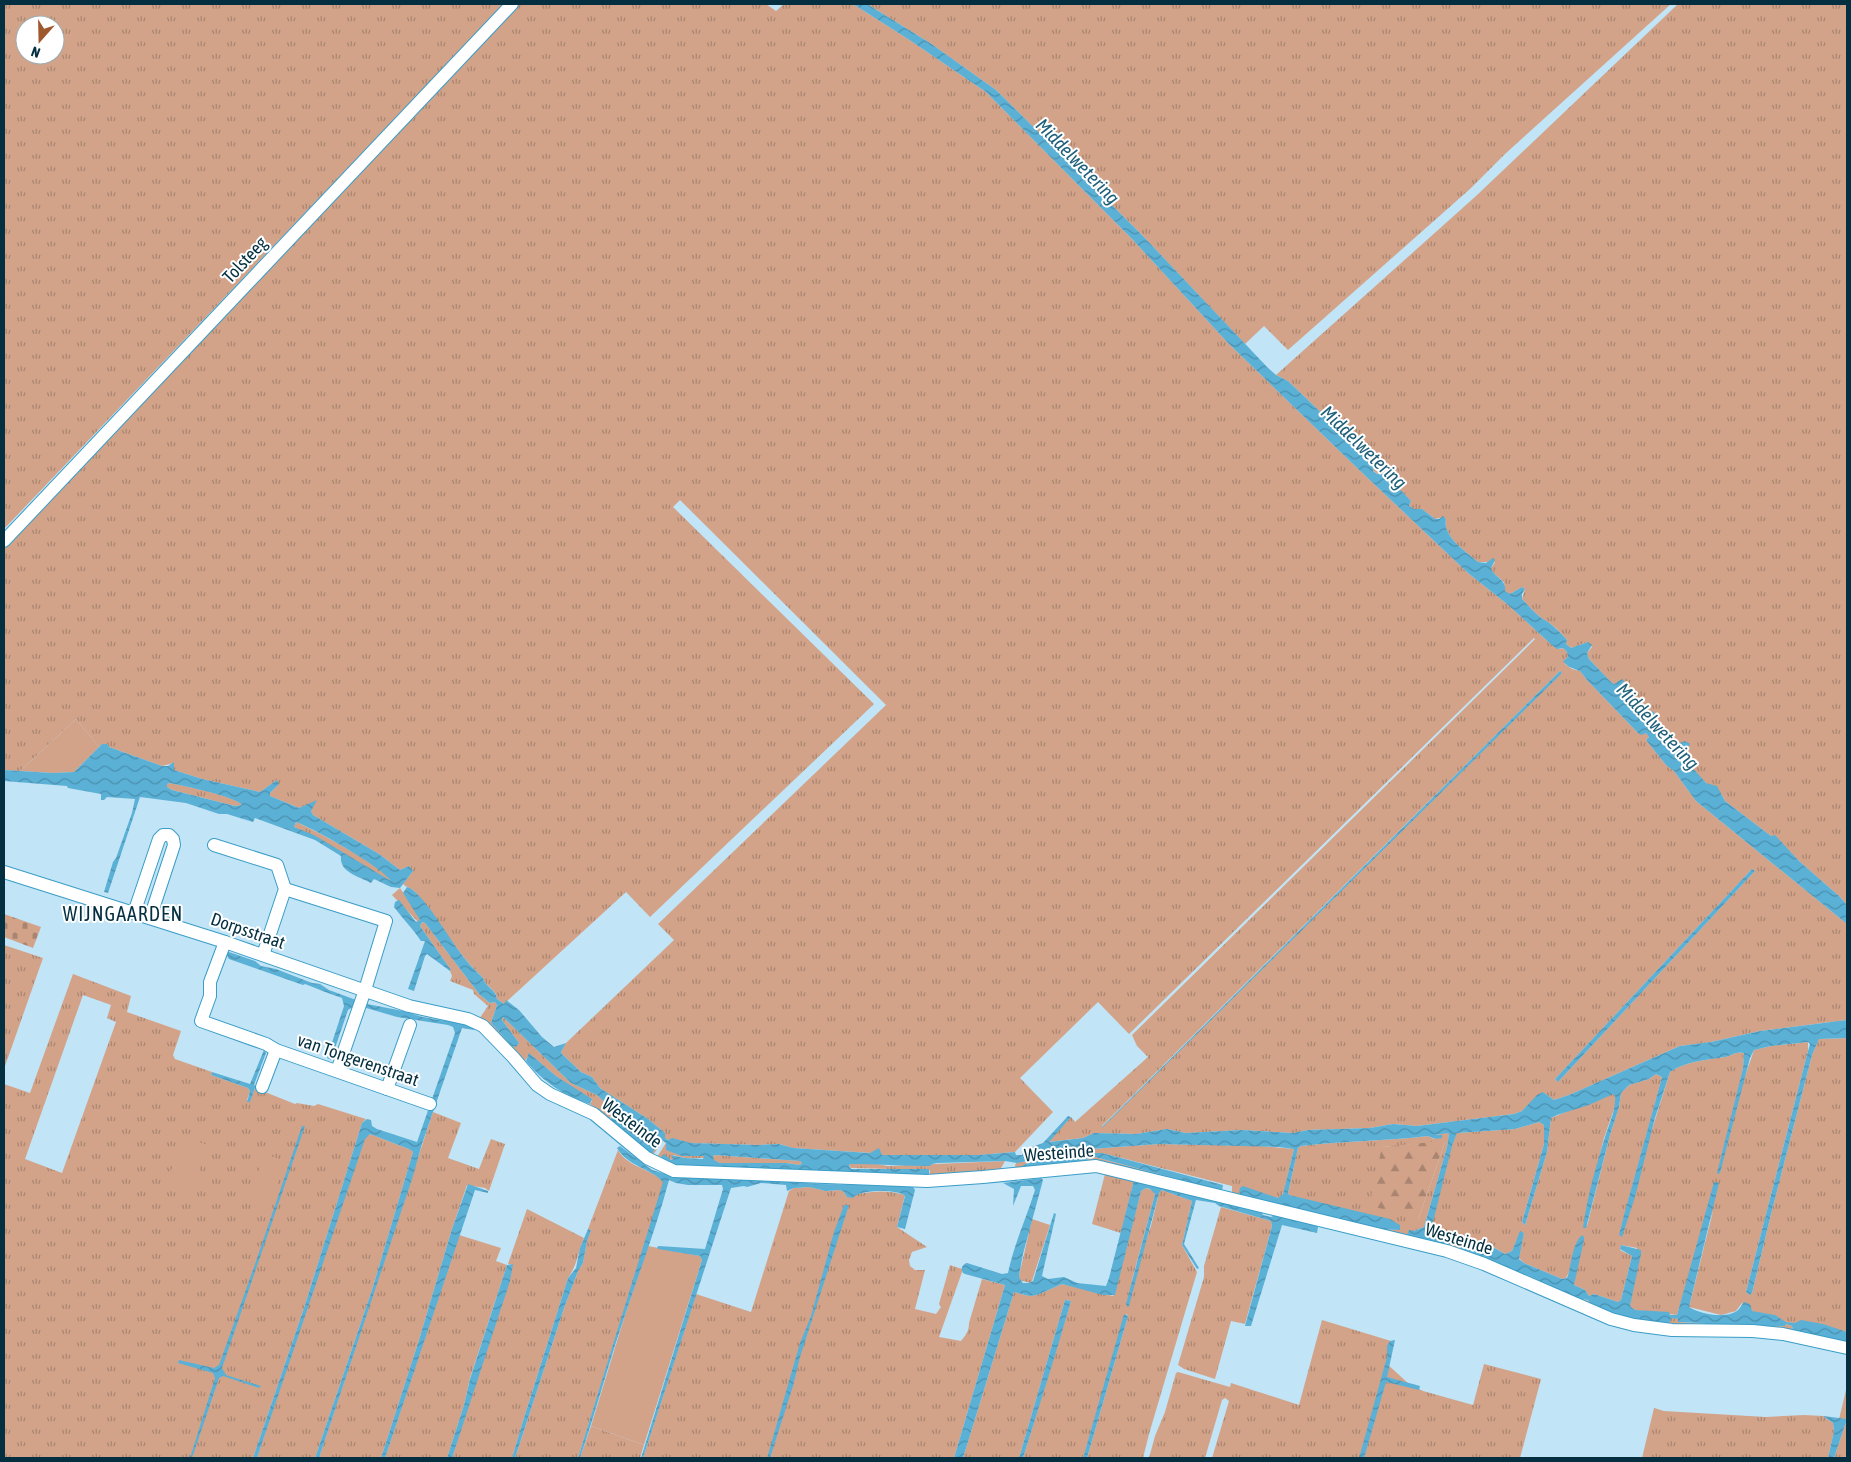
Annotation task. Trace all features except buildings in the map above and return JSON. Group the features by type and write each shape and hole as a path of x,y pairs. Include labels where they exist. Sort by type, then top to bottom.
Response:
{"street":[{"name":"Tolsteeg","path":"4,541 512,4"},
{"path":"134,913 159,839 163,835 169,835 173,838 174,845 150,918"},
{"path":"214,845 277,865 285,889 263,955"},
{"name":"Dorpsstraat","path":"4,872 263,955 362,999"},
{"path":"285,889 386,921 362,999 336,1071"},
{"name":"van Tongerenstraat","path":"225,942 210,982 210,996 201,1020 266,1044 276,1050 430,1104"},
{"name":"Westeinde","path":"362,999 468,1019 483,1026 514,1057 537,1085 550,1094 594,1114 647,1158 674,1170 927,1181 990,1177 1096,1166 1447,1251 1484,1264 1610,1319 1634,1326 1672,1330 1754,1331 1783,1334 1847,1348"},
{"path":"387,1089 410,1025"},
{"name":"van Tongerenstraat","path":"262,1087 276,1050"}],"green space":[{"path":"4,4 504,4 4,529"},
{"path":"519,4 766,4 776,11 784,4 853,4 986,92 1133,240 1228,343 1354,465 1468,573 1507,604 1553,646 1559,649 1563,648 1568,653 1565,664 1572,669 1580,671 1638,733 1646,733 1649,737 1646,740 1666,765 1674,771 1696,801 1847,924 1847,1020 1760,1031 1711,1042 1680,1046 1569,1095 1554,1100 1543,1092 1522,1111 1514,1114 1417,1126 1393,1124 1370,1128 1308,1130 1293,1133 1242,1130 1186,1133 1167,1129 1136,1134 1094,1133 1083,1138 1048,1142 1071,1117 1075,1122 1148,1057 1137,1046 1132,1035 1515,659 1534,638 1129,1034 1098,1002 1020,1078 1053,1112 1015,1152 979,1155 882,1155 880,1152 792,1148 780,1144 691,1143 669,1140 664,1138 665,1133 648,1119 600,1088 592,1077 581,1072 561,1052 566,1043 674,940 658,924 886,705 680,500 673,507 874,704 650,917 626,892 504,1004 497,999 495,992 464,958 416,893 403,884 413,871 409,866 400,870 379,854 313,815 304,806 299,808 270,796 270,793 277,786 277,780 260,792 202,779 174,770 174,763 162,766 109,747 107,744 102,744 99,747 76,719 20,771 4,770 4,548","holes":["1560,671 1561,673 1102,1127 1102,1126","1752,869 1755,871 1558,1082 1555,1079"]},
{"path":"867,4 1671,4 1505,154 1470,189 1288,350 1264,326 1245,344 1142,235 996,90 930,43"},
{"path":"1678,4 1847,4 1847,905 1775,836 1771,836 1725,801 1718,792 1704,781 1684,758 1689,744 1677,744 1660,732 1653,733 1650,729 1656,715 1644,716 1618,691 1624,682 1612,683 1589,659 1587,653 1592,647 1588,642 1571,648 1566,644 1567,640 1562,634 1553,625 1537,615 1522,599 1525,589 1522,587 1510,594 1505,591 1504,582 1492,572 1491,568 1495,562 1478,562 1456,543 1448,531 1446,519 1443,517 1435,519 1422,509 1414,509 1409,506 1411,501 1382,473 1377,474 1373,470 1374,466 1362,452 1342,436 1341,428 1337,424 1331,422 1288,381 1276,375 1476,196"},
{"path":"76,719 99,747 74,772 20,771"},
{"path":"170,783 230,798 242,805 235,806 172,790 166,784"},
{"path":"296,822 318,832 362,858 385,874 391,881 294,827"},
{"path":"400,888 421,918 418,922 392,895"},
{"path":"4,914 41,927 33,948 4,937"},
{"path":"422,922 425,923 480,995 490,1003 495,1002 497,1005 491,1023 512,1046 516,1047 519,1043 502,1020 503,1017 571,1083 597,1095 612,1109 610,1119 590,1104 592,1101 556,1076 530,1054 524,1062 479,1019 488,1006 474,994 473,990 450,981 452,976 451,970 420,926"},
{"path":"4,945 43,958 4,1069"},
{"path":"73,974 131,996 127,1012 181,1031 173,1055 175,1059 212,1072 211,1075 248,1088 250,1091 247,1100 250,1101 255,1088 295,1104 314,1106 318,1104 366,1119 362,1123 304,1308 253,1458 4,1458 4,1084 30,1093","holes":["83,995 111,1005 107,1018 116,1022 62,1173 25,1159"]},
{"path":"1847,1038 1847,1332 1786,1322 1752,1311 1742,1303 1736,1311 1721,1315 1689,1307 1713,1211 1688,1278 1677,1315 1635,1310 1630,1306 1637,1248 1621,1245 1620,1250 1632,1256 1621,1300 1618,1302 1594,1294 1589,1296 1585,1290 1574,1285 1576,1270 1569,1272 1566,1278 1562,1279 1524,1263 1519,1258 1524,1233 1520,1232 1512,1251 1505,1254 1481,1242 1468,1239 1455,1242 1432,1232 1434,1213 1457,1133 1515,1129 1539,1122 1544,1125 1544,1144 1522,1222 1525,1225 1547,1152 1551,1118 1613,1093 1616,1103 1604,1138 1586,1210 1587,1226 1619,1107 1621,1093 1629,1085 1649,1079 1656,1074 1662,1077 1619,1235 1670,1072 1689,1063 1744,1053 1743,1068 1733,1111 1754,1050 1808,1042 1808,1051 1746,1292 1750,1295 1812,1055 1819,1039"},
{"path":"433,1112 461,1123 448,1158 479,1169 491,1139 505,1144 489,1191 485,1188 467,1185 381,1458 319,1458"},
{"path":"616,1114 636,1125 659,1144 663,1141 653,1155 651,1155 657,1146 624,1124"},
{"path":"366,1127 366,1137 370,1134 413,1152 372,1290 315,1458 257,1458"},
{"path":"1449,1133 1447,1147 1424,1227 1414,1231 1448,1245 1452,1243 1466,1252 1529,1276 1575,1298 1678,1319 1679,1322 1743,1327 1785,1326 1786,1324 1792,1326 1793,1330 1785,1332 1632,1323 1514,1274 1232,1194 1232,1186 1102,1153 1073,1156 1091,1149 1159,1144 1262,1146 1294,1149 1281,1197 1278,1198 1241,1187 1376,1229 1400,1230 1289,1195 1298,1148 1317,1144 1428,1136 1434,1139 1434,1135","holes":["1445,1142 1418,1220 1382,1147"]},
{"path":"183,1137 207,1145 194,1188 168,1179"},
{"path":"1445,1142 1418,1220 1369,1205 1382,1147"},
{"path":"666,1143 693,1156 704,1156 704,1158 685,1158 673,1155 673,1160 657,1157"},
{"path":"618,1150 627,1160 664,1182 578,1458 515,1458 564,1308 583,1263 587,1240 591,1230 588,1229"},
{"path":"265,1154 285,1161 270,1204 249,1196"},
{"path":"715,1155 800,1161 802,1163 800,1165 786,1163 720,1163 713,1160"},
{"path":"1055,1156 1025,1164 1082,1161 1095,1157 1222,1191 1104,1163 1016,1170 1015,1165 1018,1161 1026,1162"},
{"path":"1005,1161 1000,1170 929,1176 930,1170 851,1168 849,1166 850,1164 871,1163 888,1166"},
{"path":"1105,1174 1134,1180 1121,1233 1092,1224"},
{"path":"809,1187 826,1191 840,1190 847,1197 861,1193 876,1192 905,1195 897,1227 927,1247 912,1252 909,1260 910,1266 915,1270 925,1270 915,1309 936,1314 941,1307 939,1304 950,1265 962,1269 939,1337 961,1341 964,1337 968,1331 982,1279 1005,1285 954,1458 643,1458 696,1294 751,1312 789,1191 794,1188"},
{"path":"1146,1188 1154,1191 1155,1194 1131,1284 1151,1226 1159,1193 1162,1190 1192,1201 1182,1245 1197,1272 1143,1458 1087,1458 1128,1316 1126,1314 1083,1458 1023,1458 1071,1301 1065,1300 1019,1458 963,1458 1014,1292 1029,1296 1037,1295 1062,1284 1113,1296 1141,1191"},
{"path":"1221,1207 1271,1221 1272,1226 1245,1324 1231,1321 1215,1379 1184,1369 1178,1365 1204,1277 1204,1266"},
{"path":"527,1209 584,1238 568,1278 512,1458 452,1458 512,1264 508,1264"},
{"path":"1032,1219 1050,1225 1030,1283 1020,1280 1019,1276"},
{"path":"459,1235 501,1248 496,1261 507,1265 470,1378 464,1405 447,1458 385,1458"},
{"path":"648,1246 700,1256 702,1260 644,1445 591,1426"},
{"path":"1322,1320 1391,1341 1386,1363 1409,1384 1423,1391 1473,1405 1484,1364 1541,1379 1520,1458 1212,1458 1229,1401 1225,1398 1222,1400 1205,1458 1149,1458 1176,1373 1178,1372 1230,1387 1231,1383 1299,1405"},
{"path":"1847,1386 1847,1419 1839,1419"},
{"path":"1654,1408 1664,1411 1766,1417 1823,1416 1833,1423 1834,1431 1828,1458 1642,1458"},
{"path":"1847,1419 1847,1458 1834,1458"},
{"path":"591,1426 644,1445 640,1458 580,1458"}],"water":[{"path":"853,4 867,4 930,43 996,90 1142,235 1268,368 1276,375 1288,381 1331,422 1340,426 1342,436 1362,452 1374,466 1373,471 1396,480 1395,484 1411,501 1409,506 1414,509 1422,509 1435,519 1443,516 1446,519 1446,525 1451,537 1478,562 1486,563 1493,558 1495,560 1491,568 1504,584 1505,591 1510,594 1522,587 1525,589 1522,599 1537,615 1559,631 1567,640 1566,644 1571,648 1588,642 1592,645 1587,653 1589,659 1612,683 1614,684 1622,679 1624,681 1618,691 1644,716 1652,711 1657,715 1650,729 1653,733 1660,731 1677,744 1685,741 1690,744 1684,758 1706,783 1717,786 1725,801 1771,836 1775,835 1799,861 1839,896 1847,905 1847,924 1696,801 1674,771 1666,765 1646,740 1649,737 1646,733 1641,735 1638,733 1580,671 1571,668 1563,661 1568,657 1567,652 1563,648 1557,649 1553,646 1507,604 1468,573 1354,465 1228,343 1133,240 986,92"},
{"path":"1560,671 1562,673 1102,1128 1102,1127"},
{"path":"102,744 107,744 109,747 162,766 168,766 174,762 174,770 202,779 260,792 277,780 279,784 270,793 270,796 299,808 317,800 311,811 313,815 379,854 400,870 409,866 413,871 400,888 391,887 374,879 371,883 346,870 341,861 341,856 315,840 255,818 253,822 227,814 219,814 186,803 140,797 108,893 104,892 113,862 132,813 135,799 107,797 101,800 101,794 68,788 67,786 4,781 4,770 53,773 74,772","holes":["170,783 230,798 242,805 235,806 172,790 167,787 167,784","296,822 361,858 391,881 314,835 294,827"]},
{"path":"1752,869 1755,871 1558,1082 1555,1079"},
{"path":"407,887 420,896 462,955 495,993 497,999 504,1004 506,1000 519,1010 542,1037 554,1047 566,1043 561,1052 562,1054 581,1072 592,1077 600,1088 648,1119 665,1133 665,1138 668,1140 672,1138 691,1143 779,1144 793,1148 870,1153 879,1148 882,1155 979,1155 1015,1152 1016,1155 1022,1155 1027,1149 1043,1143 1068,1116 1071,1117 1049,1142 1083,1138 1094,1133 1136,1134 1167,1129 1186,1133 1242,1130 1293,1133 1308,1130 1370,1128 1393,1124 1417,1126 1514,1114 1522,1111 1537,1095 1543,1092 1554,1100 1569,1095 1680,1046 1711,1042 1760,1031 1847,1020 1847,1038 1819,1039 1812,1055 1750,1295 1746,1292 1810,1044 1808,1042 1754,1050 1750,1058 1720,1173 1718,1174 1743,1068 1744,1053 1689,1063 1670,1072 1655,1118 1635,1197 1622,1237 1619,1235 1624,1215 1662,1077 1656,1074 1649,1079 1629,1085 1621,1093 1619,1107 1586,1228 1583,1228 1589,1193 1612,1117 1615,1096 1613,1094 1589,1105 1551,1118 1547,1152 1525,1225 1522,1222 1544,1144 1544,1125 1539,1122 1515,1129 1457,1133 1431,1230 1455,1242 1468,1239 1474,1240 1505,1254 1512,1251 1520,1231 1524,1233 1519,1259 1524,1263 1562,1279 1567,1278 1576,1244 1582,1235 1584,1240 1574,1285 1585,1290 1589,1296 1594,1294 1618,1302 1621,1300 1632,1256 1620,1249 1621,1245 1641,1250 1630,1306 1635,1310 1669,1312 1670,1315 1677,1315 1714,1182 1719,1183 1689,1307 1699,1312 1726,1315 1737,1311 1744,1302 1750,1304 1752,1311 1775,1315 1786,1322 1795,1323 1801,1320 1823,1324 1847,1332 1847,1342 1793,1330 1792,1326 1786,1324 1785,1326 1719,1326 1678,1322 1678,1319 1671,1318 1670,1322 1663,1324 1622,1317 1592,1305 1588,1300 1575,1298 1529,1276 1466,1252 1452,1243 1448,1245 1407,1235 1409,1230 1414,1231 1424,1227 1447,1147 1449,1133 1434,1135 1442,1135 1442,1138 1438,1139 1428,1136 1317,1144 1298,1148 1289,1195 1390,1219 1400,1225 1400,1230 1376,1229 1244,1197 1239,1193 1240,1188 1243,1186 1278,1198 1283,1194 1294,1149 1279,1147 1159,1144 1091,1149 1073,1155 1102,1153 1223,1185 1222,1191 1095,1157 1082,1161 1020,1168 1025,1164 1054,1156 1017,1163 1005,1161 937,1163 930,1166 850,1164 849,1166 851,1169 929,1169 929,1176 677,1165 660,1159 664,1154 671,1160 673,1159 671,1155 703,1159 704,1156 682,1156 666,1150 666,1143 662,1140 659,1144 636,1125 617,1114 624,1124 657,1146 651,1155 611,1121 612,1109 597,1095 571,1083 503,1017 502,1020 519,1043 516,1047 512,1046 491,1023 497,1005 495,1002 490,1003 480,995 425,923 422,922 420,926 451,970 427,954 414,991 408,989 425,941 421,941 394,907 395,902 399,900 416,922 420,920 403,893","holes":["713,1156 800,1161 802,1163 800,1165 786,1163 720,1163 714,1160"]},
{"path":"227,952 255,961 261,966 276,969 312,983 320,984 329,990 367,1004 475,1028 474,1030 462,1028 319,1458 315,1458 372,1290 413,1152 370,1134 365,1139 257,1458 253,1458 304,1308 362,1123 367,1119 371,1120 372,1126 377,1129 417,1142 455,1033 453,1027 448,1025 397,1017 356,1005 348,1010 331,1060 327,1058 344,1006 342,998 229,959 226,954"},
{"path":"264,1050 266,1053 254,1085 259,1088 255,1088 250,1102 247,1102 250,1091 248,1088 211,1075 212,1072 250,1084"},
{"path":"529,1053 556,1076 592,1099 590,1104 563,1093 547,1082 526,1061"},
{"path":"302,1126 305,1126 222,1368 226,1375 261,1386 259,1388 223,1376 219,1378 192,1458 190,1458 215,1378 213,1373 178,1363 179,1360 214,1368 219,1365"},
{"path":"620,1146 652,1170 676,1177 903,1186 913,1187 915,1190 905,1229 897,1227 905,1196 895,1192 862,1193 853,1198 847,1197 840,1190 826,1191 809,1187 794,1188 787,1191 786,1185 761,1183 747,1187 731,1188 643,1458 641,1458 702,1260 700,1256 658,1249 657,1247 705,1249 723,1189 722,1185 688,1185 669,1180 586,1440 580,1458 578,1458 663,1182 621,1154 617,1148"},
{"path":"1041,1178 1043,1180 1019,1276 1023,1283 1033,1281 1054,1213 1056,1214 1042,1276 1048,1279 1064,1277 1077,1283 1106,1286 1134,1180 1262,1212 1263,1215 1271,1217 1275,1215 1313,1224 1318,1227 1317,1233 1282,1225 1251,1326 1245,1326 1272,1226 1271,1221 1219,1206 1215,1203 1196,1200 1184,1244 1199,1268 1197,1269 1182,1245 1192,1201 1162,1190 1159,1193 1129,1306 1127,1307 1126,1304 1155,1194 1146,1188 1141,1191 1115,1295 1103,1295 1062,1284 1037,1295 1029,1296 1014,1292 963,1458 954,1458 1005,1285 965,1274 962,1268 967,1263 1002,1274 1008,1273 1035,1190 1033,1186 1021,1186 1013,1206 1014,1189 1003,1183"},
{"path":"468,1184 488,1191 488,1193 475,1190 385,1458 381,1458 452,1229"},
{"path":"844,1205 849,1205 770,1458 767,1458 800,1343 811,1316 834,1232"},
{"path":"588,1229 591,1230 583,1263 564,1308 515,1458 512,1458 568,1278 576,1268 580,1248"},
{"path":"513,1264 510,1281 452,1458 447,1458 507,1265"},
{"path":"1065,1300 1071,1301 1023,1458 1019,1458"},
{"path":"1124,1314 1128,1316 1087,1458 1083,1458"},
{"path":"1395,1340 1387,1377 1420,1386 1419,1390 1386,1382 1364,1458 1359,1458 1387,1357 1387,1346 1390,1341"},
{"path":"1823,1416 1847,1419 1834,1458 1828,1458 1834,1431 1833,1423"}],"district":[{"name":"WIJNGAARDEN","path":"123,914"}],"water label":[{"name":"Middelwetering","path":"1078,161"},
{"name":"Middelwetering","path":"1364,447"},
{"name":"Middelwetering","path":"1658,726"}]}
